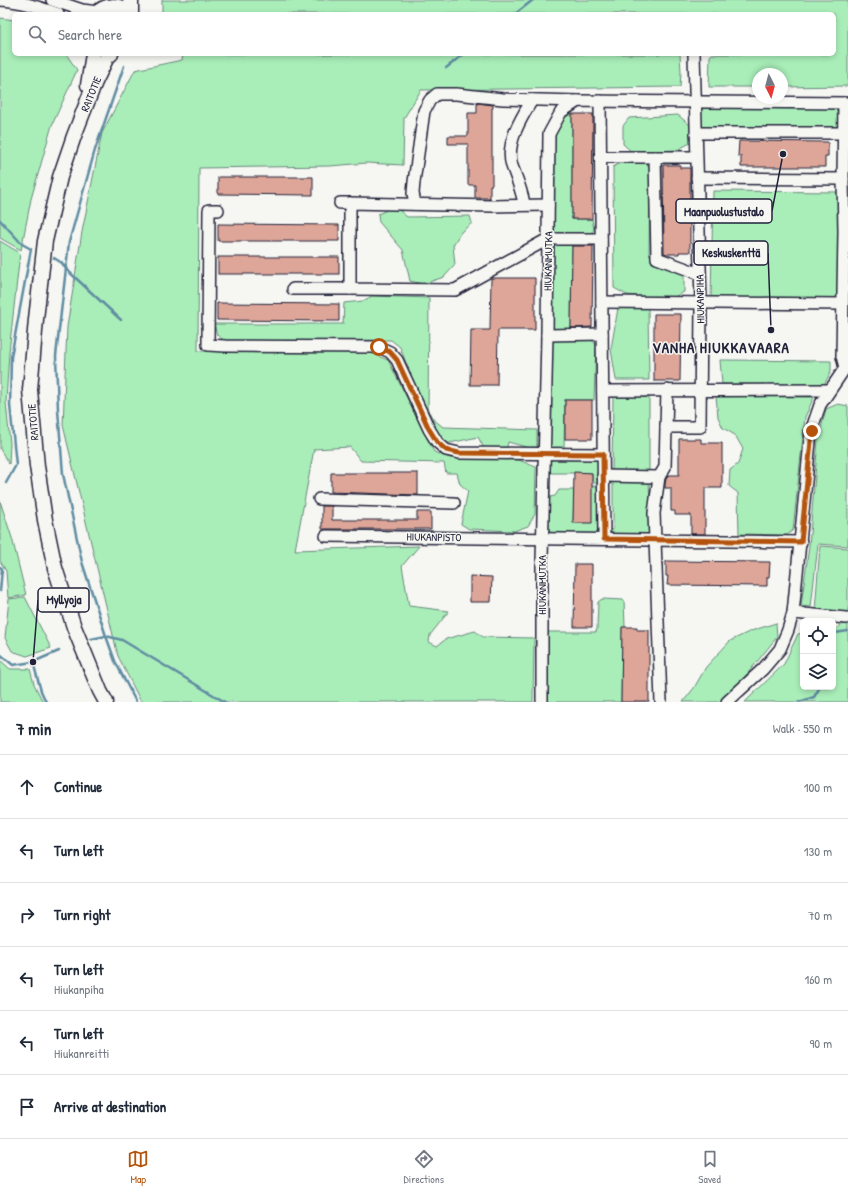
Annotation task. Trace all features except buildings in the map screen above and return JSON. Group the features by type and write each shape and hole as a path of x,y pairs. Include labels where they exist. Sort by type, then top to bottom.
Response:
{"main road":[{"path":"130,12 131,0"},
{"path":"103,8 117,6 127,12"},
{"name":"RAITOTIE","path":"74,136 88,84 93,56"},
{"name":"RAITOTIE","path":"106,702 74,627 55,568 45,520 37,466 30,390 45,241 60,177 95,82 109,56"}],"street":[{"path":"0,0 21,2 53,12"},
{"path":"52,0 82,10 103,8"},
{"name":"HIUKANPIHA","path":"666,427 700,427 701,302 694,56"},
{"path":"415,204 413,193 414,182 424,112 430,100 437,94 456,94 503,99 600,102 846,103 844,133 845,175 842,304 842,356 846,367 820,405 812,431 793,613 788,630 780,649 763,669 727,702"},
{"path":"524,204 519,182 512,164 511,151 514,136 521,118 532,100"},
{"name":"HIUKANMUTKA","path":"542,702 549,134 561,112 578,101"},
{"path":"600,102 604,539"},
{"path":"696,133 844,133"},
{"path":"601,157 696,157"},
{"path":"655,157 657,258 700,274"},
{"path":"697,178 845,175"},
{"path":"350,289 345,203 493,206 524,204 548,205"},
{"path":"218,210 209,210 213,288 208,345 379,347 390,352 397,360 429,429 437,442 446,450 459,453 603,454"},
{"path":"293,289 455,290 548,239 602,239"},
{"path":"602,302 842,304"},
{"path":"547,335 602,334"},
{"path":"661,702 654,513 659,477 665,467 667,390"},
{"path":"602,391 829,390"},
{"path":"603,476 659,477"},
{"path":"319,500 454,502"},
{"name":"HIUKANPISTO","path":"326,536 543,538"},
{"path":"543,538 801,542"},
{"path":"793,613 846,618"}],"green space":[{"path":"162,0 848,0 848,86 788,87 788,68 752,68 752,87 709,87 710,56 836,56 836,12 162,12"},
{"path":"0,18 12,20 12,56 67,56 77,70 52,125 31,199 21,250 0,238"},
{"path":"183,56 680,56 680,87 421,90 404,118 403,165 366,163 330,166 199,168 198,351 368,352 388,360 434,452 450,458 519,460 536,467 535,514 528,526 514,531 469,529 461,524 468,491 460,484 457,473 446,473 444,463 361,461 350,447 314,449 295,550 419,546 402,566 409,606 449,611 430,635 429,642 437,646 446,639 475,631 483,637 534,638 533,702 141,702 118,656 63,425 67,327 82,232 102,133 135,70 182,60"},
{"path":"701,107 835,107 838,115 837,129 703,128 700,126"},
{"path":"567,113 572,114 572,219 592,219 594,229 590,235 555,236 551,233 554,138 562,118"},
{"path":"678,115 691,126 692,142 677,150 632,152 623,144 623,126 629,118"},
{"path":"622,162 646,162 650,169 649,252 653,263 684,274 684,292 670,299 627,295 614,288 613,167"},
{"path":"713,191 838,192 839,302 711,300"},
{"path":"389,209 399,210 407,217 470,216 472,223 461,232 453,245 455,265 444,277 423,284 410,281 403,250 379,222 378,214"},
{"path":"0,241 20,253 9,352 6,402 10,444 9,464 0,449"},
{"path":"572,243 571,331 557,330 551,327 551,246 554,244"},
{"path":"372,296 429,298 428,410 433,419 443,427 537,430 537,450 508,442 506,451 486,452 478,437 445,444 427,418 400,347 391,340 226,342 217,335 214,324 343,324 344,303 363,301"},
{"path":"618,308 648,308 649,380 616,380 611,349"},
{"path":"557,338 589,338 596,344 594,400 565,400 563,450 552,450 548,448 550,341"},
{"path":"720,360 831,361 831,371 824,385 722,384"},
{"path":"625,394 649,398 649,472 612,472 613,396"},
{"path":"716,396 814,397 805,417 793,530 787,535 739,534 738,493 729,486 730,470 738,464 743,449 735,435 723,428 718,417"},
{"path":"838,404 848,406 848,546 818,544 811,607 801,606 809,546 818,440 826,409"},
{"path":"595,456 600,460 600,483 592,483 592,473 549,473 548,458"},
{"path":"608,480 649,481 651,532 649,535 615,535 609,531 613,530 613,484 608,483"},
{"path":"592,486 600,486 599,530 597,533 593,535 551,534 547,526 548,487 550,487 550,497 555,496 559,490 574,490 573,523"},
{"path":"0,501 12,538 26,595 8,598 6,571 0,561"},
{"path":"820,546 848,548 848,613 815,611"},
{"path":"25,597 51,648 27,656 12,651 5,638 9,599"},
{"path":"602,599 624,600 625,627 622,628 621,702 545,702 547,632 596,632 598,602"},
{"path":"848,621 848,702 745,702 784,664 798,634 800,634 800,690 836,690 836,628"},
{"path":"776,623 777,637 735,689 719,702 683,702 694,688 706,667 730,641 751,631"},
{"path":"0,660 10,669 30,669 34,684 43,702 0,702"}],"waterway":[{"path":"518,12 533,0"},
{"path":"446,68 461,56"},
{"path":"124,66 95,150 69,242 56,356 58,410 63,474 82,562 115,661 136,702"},
{"path":"0,220 22,244 31,249 11,357 10,405 16,465 6,483"},
{"path":"54,258 62,263 66,269 121,320"},
{"path":"0,567 2,569 0,591"},
{"path":"836,633 848,631"},
{"path":"91,639 106,636 122,640 225,702"},
{"path":"0,654 13,665 33,662 59,651"},
{"path":"33,662 41,691 46,702"},
{"path":"799,702 814,697 818,690"}],"place":[{"name":"Maanpuolustustalo","path":"783,154"},
{"name":"Keskuskenttä","path":"771,330"},
{"name":"Myllyoja","path":"33,662"}],"district":[{"name":"VANHA HIUKKAVAARA","path":"721,347"}],"route":[{"path":"379,347 390,352 397,360 429,429 437,442 446,450 459,453 603,454 604,539 801,542 812,431"}]}
